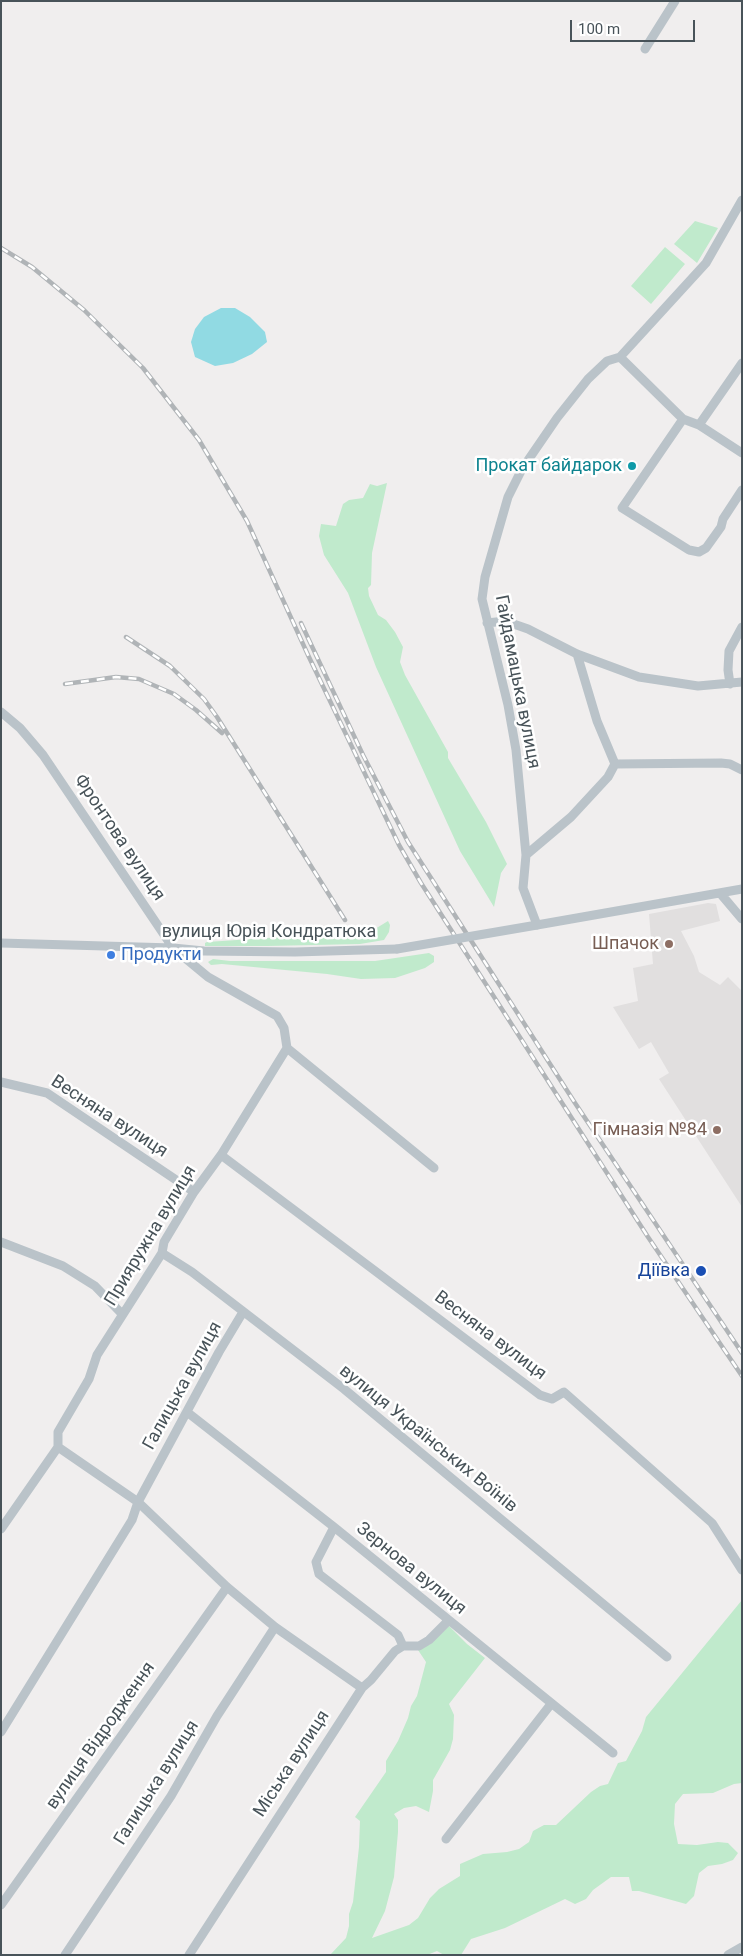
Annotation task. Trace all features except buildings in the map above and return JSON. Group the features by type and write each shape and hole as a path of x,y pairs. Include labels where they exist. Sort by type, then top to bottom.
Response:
{"street":[{"path":"645,48 675,1"},
{"name":"Гайдамацька вулиця","path":"537,925 523,888 526,855 516,750 508,705 482,599 485,577 508,497 522,468 557,418 588,379 607,361 620,357 706,263 742,200"},
{"path":"620,357 683,419 699,425 742,453"},
{"path":"699,425 742,363"},
{"path":"683,419 622,508 689,550 699,552 706,548 721,527 723,518 742,490"},
{"path":"487,622 505,621 528,629 577,654 639,676 698,686 742,682"},
{"path":"730,684 728,670 729,651 742,627"},
{"path":"577,654 597,721 615,764"},
{"name":"Фронтова вулиця","path":"1,712 20,728 43,754 173,948 208,978 277,1016 284,1028 287,1048"},
{"path":"615,764 721,763 730,764 742,770"},
{"path":"526,855 571,817 608,777 615,764"},
{"name":"вулиця Юрія Кондратюка","path":"1,943 173,948 204,951 296,952 397,949 742,889"},
{"path":"720,893 742,919"},
{"path":"287,1048 434,1168"},
{"name":"Прияружна вулиця","path":"58,1447 58,1432 89,1379 97,1355 162,1253 164,1242 194,1192 221,1154 287,1048"},
{"name":"Весняна вулиця","path":"1,1082 46,1093 194,1192"},
{"name":"Весняна вулиця","path":"221,1154 540,1395 552,1399 564,1392 712,1522 742,1570"},
{"path":"1,1242 63,1266 95,1286 122,1314"},
{"name":"вулиця Українських Воїнів","path":"162,1253 192,1272 344,1389 667,1657"},
{"name":"Галицька вулиця","path":"1,1732 132,1520 138,1502 219,1352 244,1312"},
{"name":"Зернова вулиця","path":"187,1412 334,1527 613,1753"},
{"path":"1,1530 58,1447 138,1502 227,1586 275,1627 362,1688"},
{"path":"334,1527 316,1562 319,1574 398,1635 403,1646 419,1646 429,1640 448,1621"},
{"name":"вулиця Відродження","path":"1,1905 227,1586"},
{"name":"Галицька вулиця","path":"65,1955 171,1796 217,1716 275,1627"},
{"name":"Міська вулиця","path":"189,1955 362,1688 395,1651 403,1646"},
{"path":"446,1839 551,1704"},
{"path":"728,1955 742,1947"}],"shaded area":[{"name":"Гімназія №84","path":"708,903 716,904 720,921 681,931 694,956 699,972 720,985 728,977 742,991 742,1207 659,1079 669,1073 651,1042 639,1049 613,1007 638,1001 633,968 653,964 649,914"}],"green space":[{"path":"695,221 718,228 697,263 674,244"},
{"path":"665,247 685,264 651,304 631,286"},
{"path":"387,483 372,553 371,585 368,588 369,596 378,615 386,620 403,647 400,662 405,675 448,752 448,758 486,822 507,864 501,873 494,907 460,851 376,667 348,593 324,555 319,536 321,524 336,526 343,504 349,500 363,498 370,484 377,486"},
{"path":"388,921 390,925 389,932 384,940 360,944 205,946 207,942 357,932 375,929"},
{"path":"429,953 434,956 434,962 425,968 395,978 361,979 222,964 211,965 208,962 213,959 230,961 375,961"},
{"path":"742,1600 742,1783 734,1784 713,1793 683,1794 675,1804 674,1824 678,1844 728,1843 738,1853 733,1860 708,1866 699,1873 694,1896 686,1904 639,1891 632,1891 629,1877 611,1877 593,1890 586,1899 575,1904 565,1899 505,1928 471,1939 461,1955 444,1955 437,1951 427,1955 330,1955 346,1938 349,1926 349,1914 353,1902 359,1847 360,1821 355,1817 386,1772 386,1761 398,1741 411,1706 417,1696 426,1662 418,1650 430,1644 449,1626 485,1658 449,1704 454,1715 453,1739 450,1750 433,1780 429,1812 416,1806 404,1808 394,1814 398,1820 398,1832 394,1877 385,1911 372,1938 409,1925 418,1918 430,1898 439,1889 460,1876 460,1864 483,1854 519,1849 529,1842 533,1831 544,1825 556,1825 591,1792 600,1786 608,1784 618,1763 626,1761 642,1731 646,1717"}],"water":[{"path":"221,308 235,308 250,317 265,332 267,342 252,354 233,363 215,366 195,357 191,342 195,329 204,317"}],"railway":[{"path":"1,248 32,267 84,310 143,368 199,440 247,521 308,655 399,845 421,883 648,1237 742,1376"},
{"path":"301,623 363,755 408,842 575,1103 742,1353"},
{"path":"126,637 170,666 204,699 345,920"},
{"path":"65,684 116,677 139,679 174,694 222,733"}],"place":[{"name":"Прокат байдарок","path":"632,466"},
{"name":"Шпачок","path":"669,944"},
{"name":"Продукти","path":"111,955"},
{"name":"Гімназія №84","path":"717,1130"},
{"name":"Діївка","path":"701,1271"}]}
